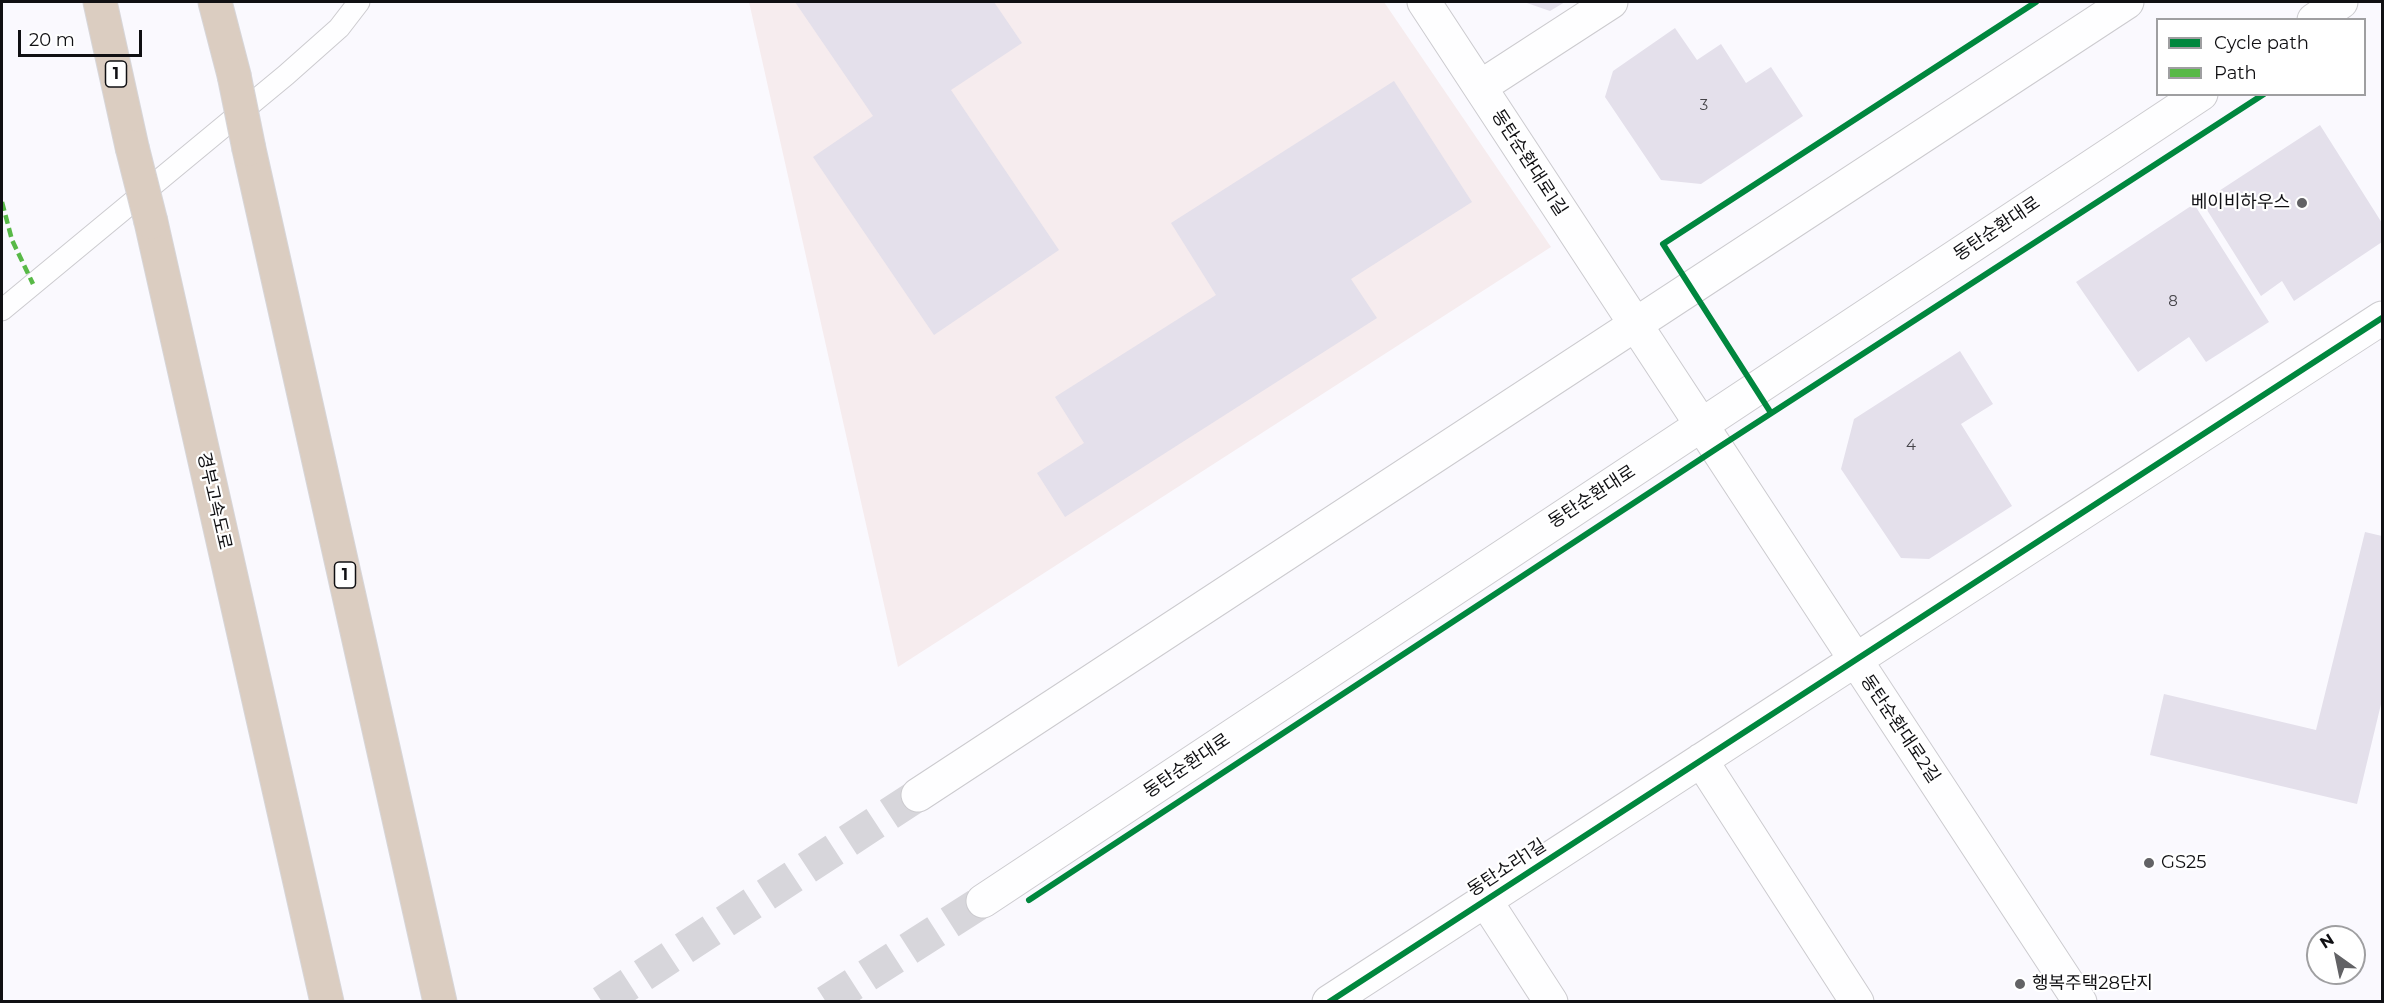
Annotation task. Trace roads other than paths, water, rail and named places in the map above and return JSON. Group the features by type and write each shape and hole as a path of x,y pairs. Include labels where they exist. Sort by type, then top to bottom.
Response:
{"highway":[{"name":"경부고속도로","path":"100,2 327,1002"},
{"name":"1","path":"215,2 234,75 440,1002"}],"street":[{"name":"동탄순환대로1길","path":"1424,2 1700,426"},
{"path":"1480,87 1611,2"},
{"path":"918,795 2127,2"},
{"path":"2317,18 2341,2"},
{"name":"동탄순환대로","path":"983,901 2198,96"},
{"name":"동탄소라1길","path":"1335,1000 1485,900 2382,318"},
{"name":"동탄순환대로2길","path":"1700,426 2080,1002"},
{"path":"1701,760 1857,1002"},
{"path":"1485,900 1551,1002"}],"lane":[{"path":"2,310 286,75 339,28 359,2"}],"tunnel":[{"path":"602,1002 918,795"},
{"path":"826,1002 983,901"}],"place":[{"name":"베이비하우스","path":"2302,203"},
{"name":"GS25","path":"2149,863"},
{"name":"행복주택28단지","path":"2020,984"}]}
